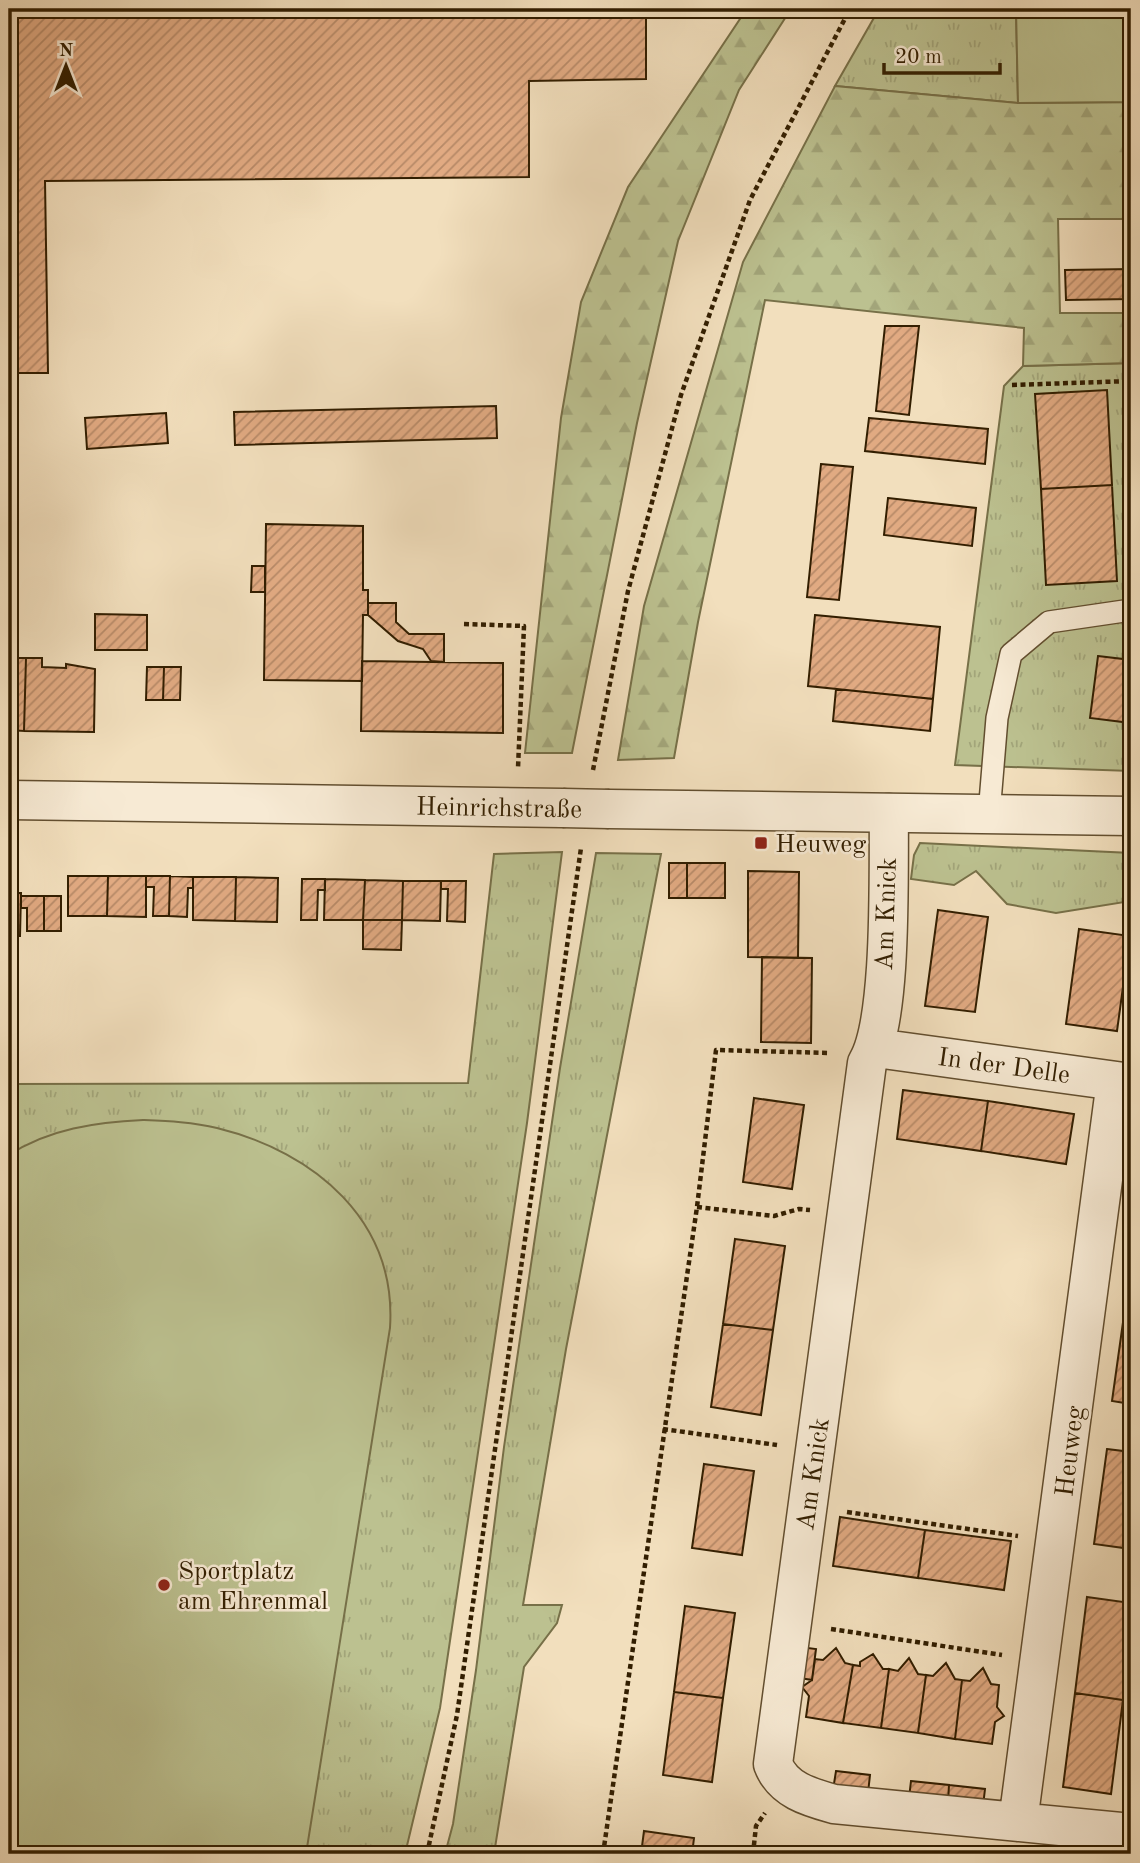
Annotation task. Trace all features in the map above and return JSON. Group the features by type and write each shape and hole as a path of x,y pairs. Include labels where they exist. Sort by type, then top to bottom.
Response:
{"street":[{"name":"Heinrichstraße","path":"9,800 1131,816"},
{"name":"Am Knick","path":"889,813 886,951 876,1048 867,1063 773,1764 786,1784 806,1796 834,1804 1131,1833"},
{"name":"In der Delle","path":"876,1048 1124,1082"},
{"name":"Heuweg","path":"1018,1822 1124,1082"}],"lane":[{"path":"989,814 998,718 1011,654 1049,622 1131,610"}],"path":[{"path":"427,1854 457,1715 586,810 628,591 685,383 750,200 850,9"},
{"path":"1012,385 1131,381"},
{"path":"464,624 524,626 516,808"},
{"path":"603,1854 697,1207 716,1049 839,1053 876,1048"},
{"path":"697,1207 774,1216 799,1209 847,1214"},
{"path":"663,1429 815,1451"},
{"path":"807,1507 1057,1542"},
{"path":"792,1623 1041,1661"}],"green space":[{"path":"879,9 1016,9 1018,103 835,86"},
{"path":"1016,9 1131,9 1131,102 1018,103"},
{"path":"789,12 739,90 678,241 637,423 572,753 525,753 561,418 581,302 628,187 742,16"},
{"path":"835,86 1018,103 1131,102 1131,219 1058,219 1060,313 1131,313 1131,363 1023,366 1024,328 765,300 698,622 674,758 618,760 644,606 743,262"},
{"path":"1131,363 1131,771 955,765 1004,386 1023,366"},
{"path":"920,843 1131,853 1131,901 1056,913 1007,904 976,871 954,885 911,879 914,855"},
{"path":"562,852 527,1123 440,1708 405,1854 9,1854 9,1084 468,1083 494,854"},
{"path":"596,853 661,854 566,1349 523,1605 562,1605 557,1623 524,1667 494,1854 445,1854 453,1824 476,1670 504,1447 560,1068"},
{"name":"Sportplatz am Ehrenmal","path":"143,1120 189,1123 253,1139 286,1154 317,1174 343,1197 364,1224 380,1255 389,1290 390,1328 306,1854 9,1854 9,1155 40,1139 73,1128"}],"building":[{"path":"9,9 646,9 646,79 529,81 529,177 45,181 48,373 9,373"},
{"path":"1038,9 1084,9 1083,16"},
{"path":"1131,269 1131,299 1066,300 1065,270"},
{"path":"885,326 919,326 909,415 876,411"},
{"path":"1107,390 1112,485 1041,489 1035,394"},
{"path":"496,406 497,438 235,445 234,412"},
{"path":"166,413 168,443 87,449 85,418"},
{"path":"869,418 988,429 985,464 865,451"},
{"path":"821,464 853,467 839,600 807,597"},
{"path":"1112,485 1117,581 1046,585 1041,489"},
{"path":"888,498 976,508 972,546 884,535"},
{"path":"266,524 363,526 363,590 368,590 368,615 363,615 362,681 264,680"},
{"path":"252,566 265,566 265,592 251,592"},
{"path":"368,603 396,603 396,622 409,634 444,634 444,662 431,661 423,649 398,641 368,615"},
{"path":"95,614 147,615 147,650 95,650"},
{"path":"815,615 940,627 933,699 808,686"},
{"path":"1098,656 1131,660 1131,723 1090,718"},
{"path":"11,658 26,658 24,731 9,730"},
{"path":"26,658 42,658 42,667 66,668 66,664 95,669 94,732 24,731"},
{"path":"362,661 503,663 503,733 361,731"},
{"path":"147,667 164,667 163,700 146,700"},
{"path":"164,667 181,667 180,700 163,700"},
{"path":"836,689 933,699 930,731 833,721"},
{"path":"669,863 687,863 687,898 669,898"},
{"path":"687,863 725,863 725,898 687,898"},
{"path":"748,871 799,872 798,958 748,957"},
{"path":"68,876 108,876 107,916 68,916"},
{"path":"108,876 146,876 146,917 107,916"},
{"path":"146,876 170,876 169,916 153,916 154,887 146,887"},
{"path":"170,876 193,877 193,888 188,888 187,917 169,916"},
{"path":"193,877 236,877 235,921 193,920"},
{"path":"236,877 278,878 277,922 235,921"},
{"path":"302,879 325,879 325,890 318,890 317,920 301,920"},
{"path":"325,879 365,880 363,920 324,920"},
{"path":"365,880 403,881 402,920 363,920"},
{"path":"403,881 441,881 440,921 402,920"},
{"path":"441,881 466,881 465,922 447,921 448,889 441,889"},
{"path":"9,893 21,893 20,936 9,936"},
{"path":"21,896 44,896 44,931 27,931 27,908 21,908"},
{"path":"44,896 61,896 61,931 44,931"},
{"path":"938,910 988,917 975,1012 925,1006"},
{"path":"363,920 402,920 401,950 363,949"},
{"path":"1079,929 1130,936 1117,1031 1066,1024"},
{"path":"762,957 812,958 811,1043 761,1042"},
{"path":"903,1090 988,1101 981,1151 897,1139"},
{"path":"754,1098 804,1105 792,1189 743,1182"},
{"path":"988,1101 1074,1114 1066,1164 981,1151"},
{"path":"735,1239 785,1246 773,1330 723,1324"},
{"path":"1125,1308 1131,1308 1131,1404 1112,1401"},
{"path":"723,1324 773,1330 761,1415 711,1407"},
{"path":"1107,1449 1131,1452 1131,1549 1094,1544"},
{"path":"704,1464 754,1471 742,1555 692,1548"},
{"path":"840,1517 925,1530 918,1578 833,1566"},
{"path":"925,1530 1011,1541 1004,1590 918,1578"},
{"path":"1087,1597 1131,1603 1131,1639 1123,1700 1075,1693"},
{"path":"685,1606 735,1613 723,1698 674,1692"},
{"path":"800,1647 816,1649 812,1680 794,1677"},
{"path":"836,1648 845,1663 853,1665 843,1723 806,1717 809,1696 802,1687 812,1680 815,1659 823,1660"},
{"path":"873,1654 883,1669 889,1669 881,1728 843,1723 853,1665 860,1666 860,1662"},
{"path":"909,1658 918,1674 926,1675 918,1733 881,1728 889,1669 898,1671"},
{"path":"946,1663 955,1679 962,1680 955,1739 918,1733 926,1675 933,1676"},
{"path":"983,1668 991,1684 999,1685 997,1707 1004,1716 995,1722 992,1744 955,1739 962,1680 970,1681"},
{"path":"674,1692 723,1698 712,1782 663,1775"},
{"path":"1075,1693 1123,1700 1111,1794 1063,1787"},
{"path":"836,1771 870,1775 868,1793 833,1790"},
{"path":"911,1781 949,1785 948,1802 909,1798"},
{"path":"949,1785 985,1789 983,1806 948,1802"},
{"path":"644,1831 694,1838 692,1854 641,1854"}],"place":[{"name":"Heuweg","path":"761,843"},
{"name":"Sportplatz am Ehrenmal","path":"164,1585"}]}
